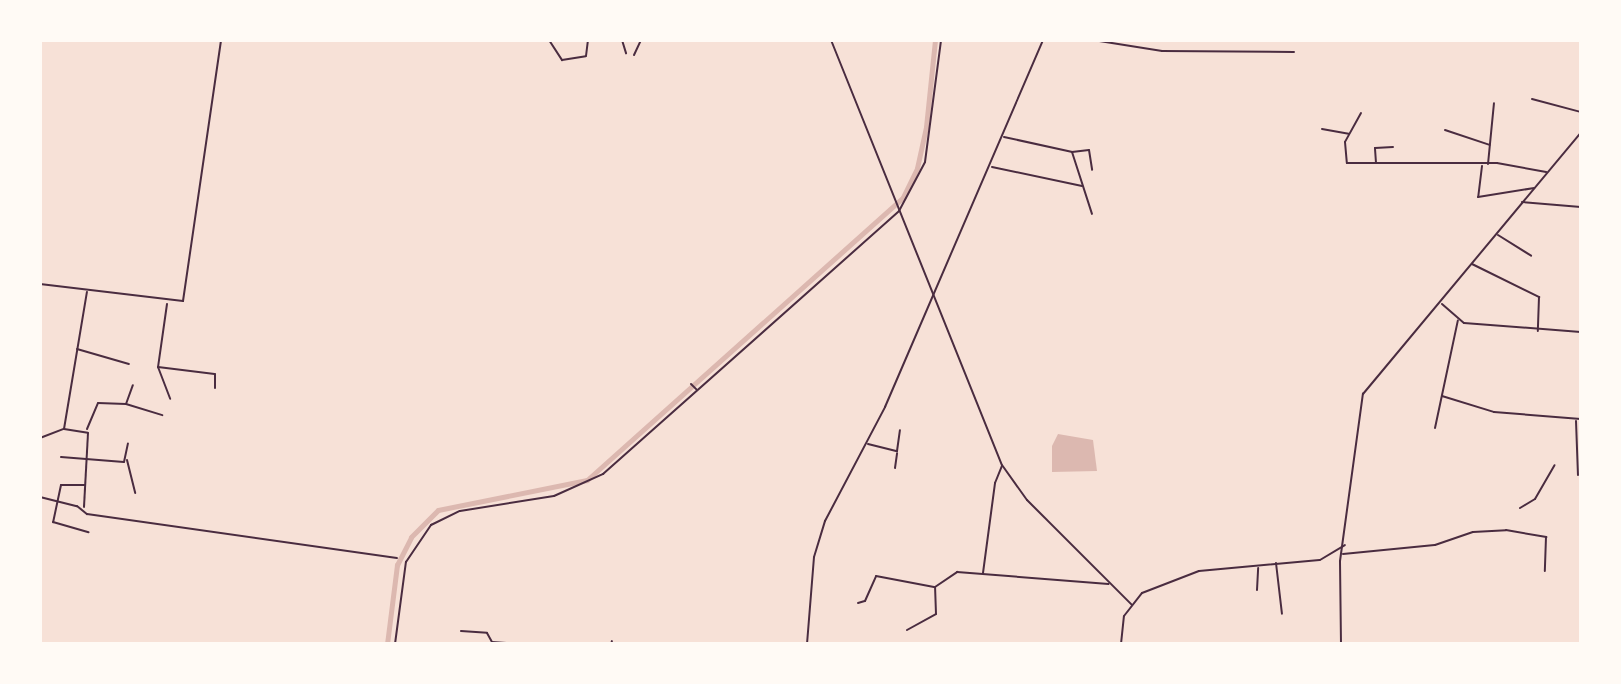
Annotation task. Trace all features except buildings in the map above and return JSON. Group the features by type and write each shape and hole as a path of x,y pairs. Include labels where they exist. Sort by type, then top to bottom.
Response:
{"street":[{"path":"40,284 167,303 184,298 221,40"},
{"path":"549,40 562,60 586,56 588,40"},
{"path":"622,40 626,53"},
{"path":"634,55 641,40"},
{"path":"831,40 1002,465 1027,500 1132,605"},
{"path":"395,644 406,562 431,525 460,511 554,496 589,483 898,209 922,171 933,128 941,40"},
{"path":"807,644 814,557 825,521 868,444 992,167 1043,40"},
{"path":"1093,40 1162,51 1294,52"},
{"path":"1532,99 1581,112"},
{"path":"1487,165 1494,103"},
{"path":"1361,113 1344,160 1487,165 1547,173"},
{"path":"1322,129 1351,134"},
{"path":"1445,130 1491,146"},
{"path":"1341,644 1343,554 1361,399 1581,132"},
{"path":"1004,137 1072,152 1089,150 1092,170"},
{"path":"1376,163 1375,148 1393,147"},
{"path":"1072,152 1092,214"},
{"path":"1482,166 1478,197 1535,188"},
{"path":"992,167 1083,186"},
{"path":"1522,202 1581,207"},
{"path":"1496,234 1531,256"},
{"path":"1472,264 1539,297 1538,332"},
{"path":"64,429 87,292"},
{"path":"167,303 158,367 170,399"},
{"path":"1442,303 1458,320 1538,332 1581,332"},
{"path":"1435,428 1458,320"},
{"path":"77,349 129,364"},
{"path":"158,367 215,374 215,388"},
{"path":"691,384 696,389"},
{"path":"126,404 133,385"},
{"path":"1442,396 1494,412 1581,419"},
{"path":"84,509 86,430 98,403 126,404 162,415"},
{"path":"1576,419 1578,475"},
{"path":"40,438 64,429 86,430"},
{"path":"895,468 900,430"},
{"path":"1576,432 1581,432"},
{"path":"128,443 127,460 135,493"},
{"path":"868,444 897,451"},
{"path":"61,457 127,460"},
{"path":"983,573 995,483 1002,465"},
{"path":"1520,508 1535,499 1555,465"},
{"path":"87,485 61,485 54,525 89,532"},
{"path":"40,497 108,517 397,558"},
{"path":"1343,554 1447,543 1478,531 1541,535 1547,540 1545,571"},
{"path":"1121,644 1124,616 1142,593 1194,572 1320,560 1346,544"},
{"path":"1276,563 1282,614"},
{"path":"1257,590 1258,565"},
{"path":"858,603 865,601 876,576 935,587 957,572 1110,584"},
{"path":"907,630 936,614 935,587"},
{"path":"461,631 487,633 492,642 519,644"}],"shaded area":[{"path":"1058,434 1093,440 1097,471 1052,472 1052,446"}],"waterway":[{"path":"387,644 397,565 411,537 438,510 587,480 903,197 917,168 926,127 935,40"}]}
